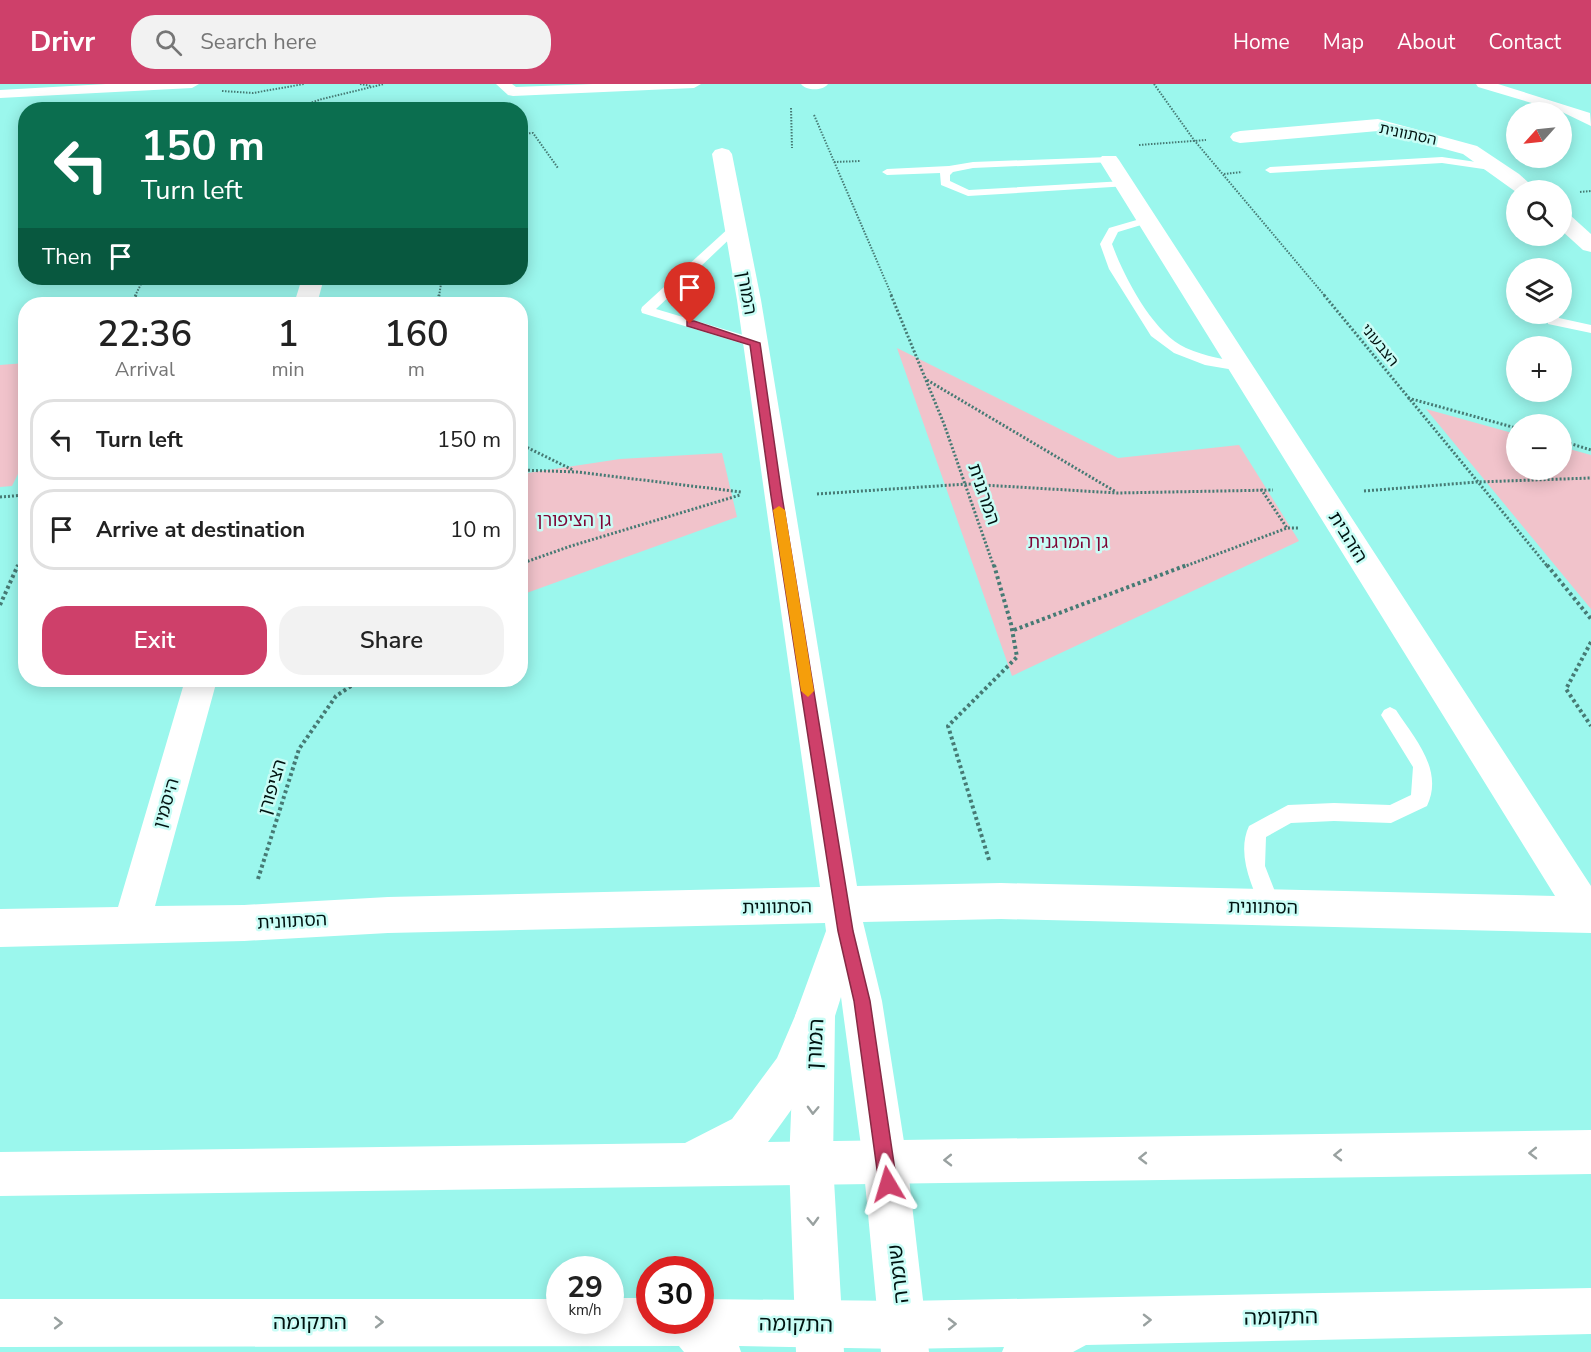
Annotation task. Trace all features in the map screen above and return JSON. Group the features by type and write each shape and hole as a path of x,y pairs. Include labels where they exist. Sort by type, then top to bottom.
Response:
{"street":[{"path":"0,94 192,84"},
{"path":"503,84 513,92 694,84"},
{"path":"810,84 821,84"},
{"path":"1483,84 1585,116 1591,121"},
{"name":"הסתוונית","path":"1240,137 1378,125 1470,150 1513,180"},
{"name":"המורן","path":"722,154 755,343 844,919 862,1001 885,1161"},
{"name":"הזהבית","path":"1109,160 1589,915"},
{"path":"1572,229 1591,245"},
{"name":"היסמין","path":"131,926 199,687"},
{"name":"הסתוונית","path":"0,928 244,923 388,915 844,919 1001,901 1589,915"},
{"name":"המורן","path":"811,1163 815,1016 844,919"},
{"path":"689,1164 747,1134 792,1073 815,1016"},
{"path":"0,1174 1591,1152"},
{"name":"שומרה","path":"885,1161 905,1339"},
{"path":"811,1163 819,1338"},
{"name":"התקומה","path":"0,1323 905,1339 1082,1321 1591,1311"},
{"path":"1026,1352 1082,1321"}],"lane":[{"path":"887,172 949,169 974,165 1109,160"},
{"path":"1270,170 1442,160 1497,168"},
{"path":"949,169 944,175 945,183 968,193 1124,184"},
{"path":"1147,220 1113,230 1106,244 1115,269 1156,333 1179,350 1210,362 1240,367"},
{"path":"735,228 647,310 755,343"},
{"path":"1567,324 1591,329"},
{"path":"1270,907 1256,866 1256,832 1288,814 1334,812 1391,814 1420,800 1422,766 1390,715"}],"path":[{"path":"214,92 223,91 233,95 274,92 304,84"},
{"path":"360,84 374,86"},
{"path":"317,102 384,84"},
{"name":"המרגנית","path":"810,84 812,106 927,380 967,483 1014,630 1017,657 948,726 1001,901"},
{"name":"הצבעוני","path":"1154,84 1194,140 1591,619"},
{"path":"792,148 790,108 812,106"},
{"path":"528,133 533,133 558,168"},
{"path":"927,380 1117,493"},
{"path":"1408,398 1506,425"},
{"path":"1572,444 1591,450"},
{"path":"528,448 577,472"},
{"path":"967,483 1117,493 1260,489 1321,495 1477,482 1591,478"},
{"path":"1260,489 1287,528"},
{"path":"528,561 748,493"},
{"path":"0,497 18,496"},
{"path":"1014,630 1287,528 1343,529"},
{"path":"0,605 18,566"},
{"path":"1591,642 1566,689 1591,726"},
{"name":"הציפורן","path":"244,923 298,749 336,696 350,687"}],"green space":[{"name":"גן המרגנית","path":"897,348 1118,458 1239,445 1299,541 1012,676"},
{"path":"18,364 18,474 12,486 0,487 0,365"},
{"path":"1426,409 1506,431 1506,480 1572,480 1572,450 1591,455 1591,609"},
{"name":"גן הציפורן","path":"722,453 737,517 528,592 528,473 620,459"}],"slow traffic":[{"path":"779,510 808,691"}],"route":[{"path":"690,324 755,343 845,931 862,1001 888,1184"}]}
